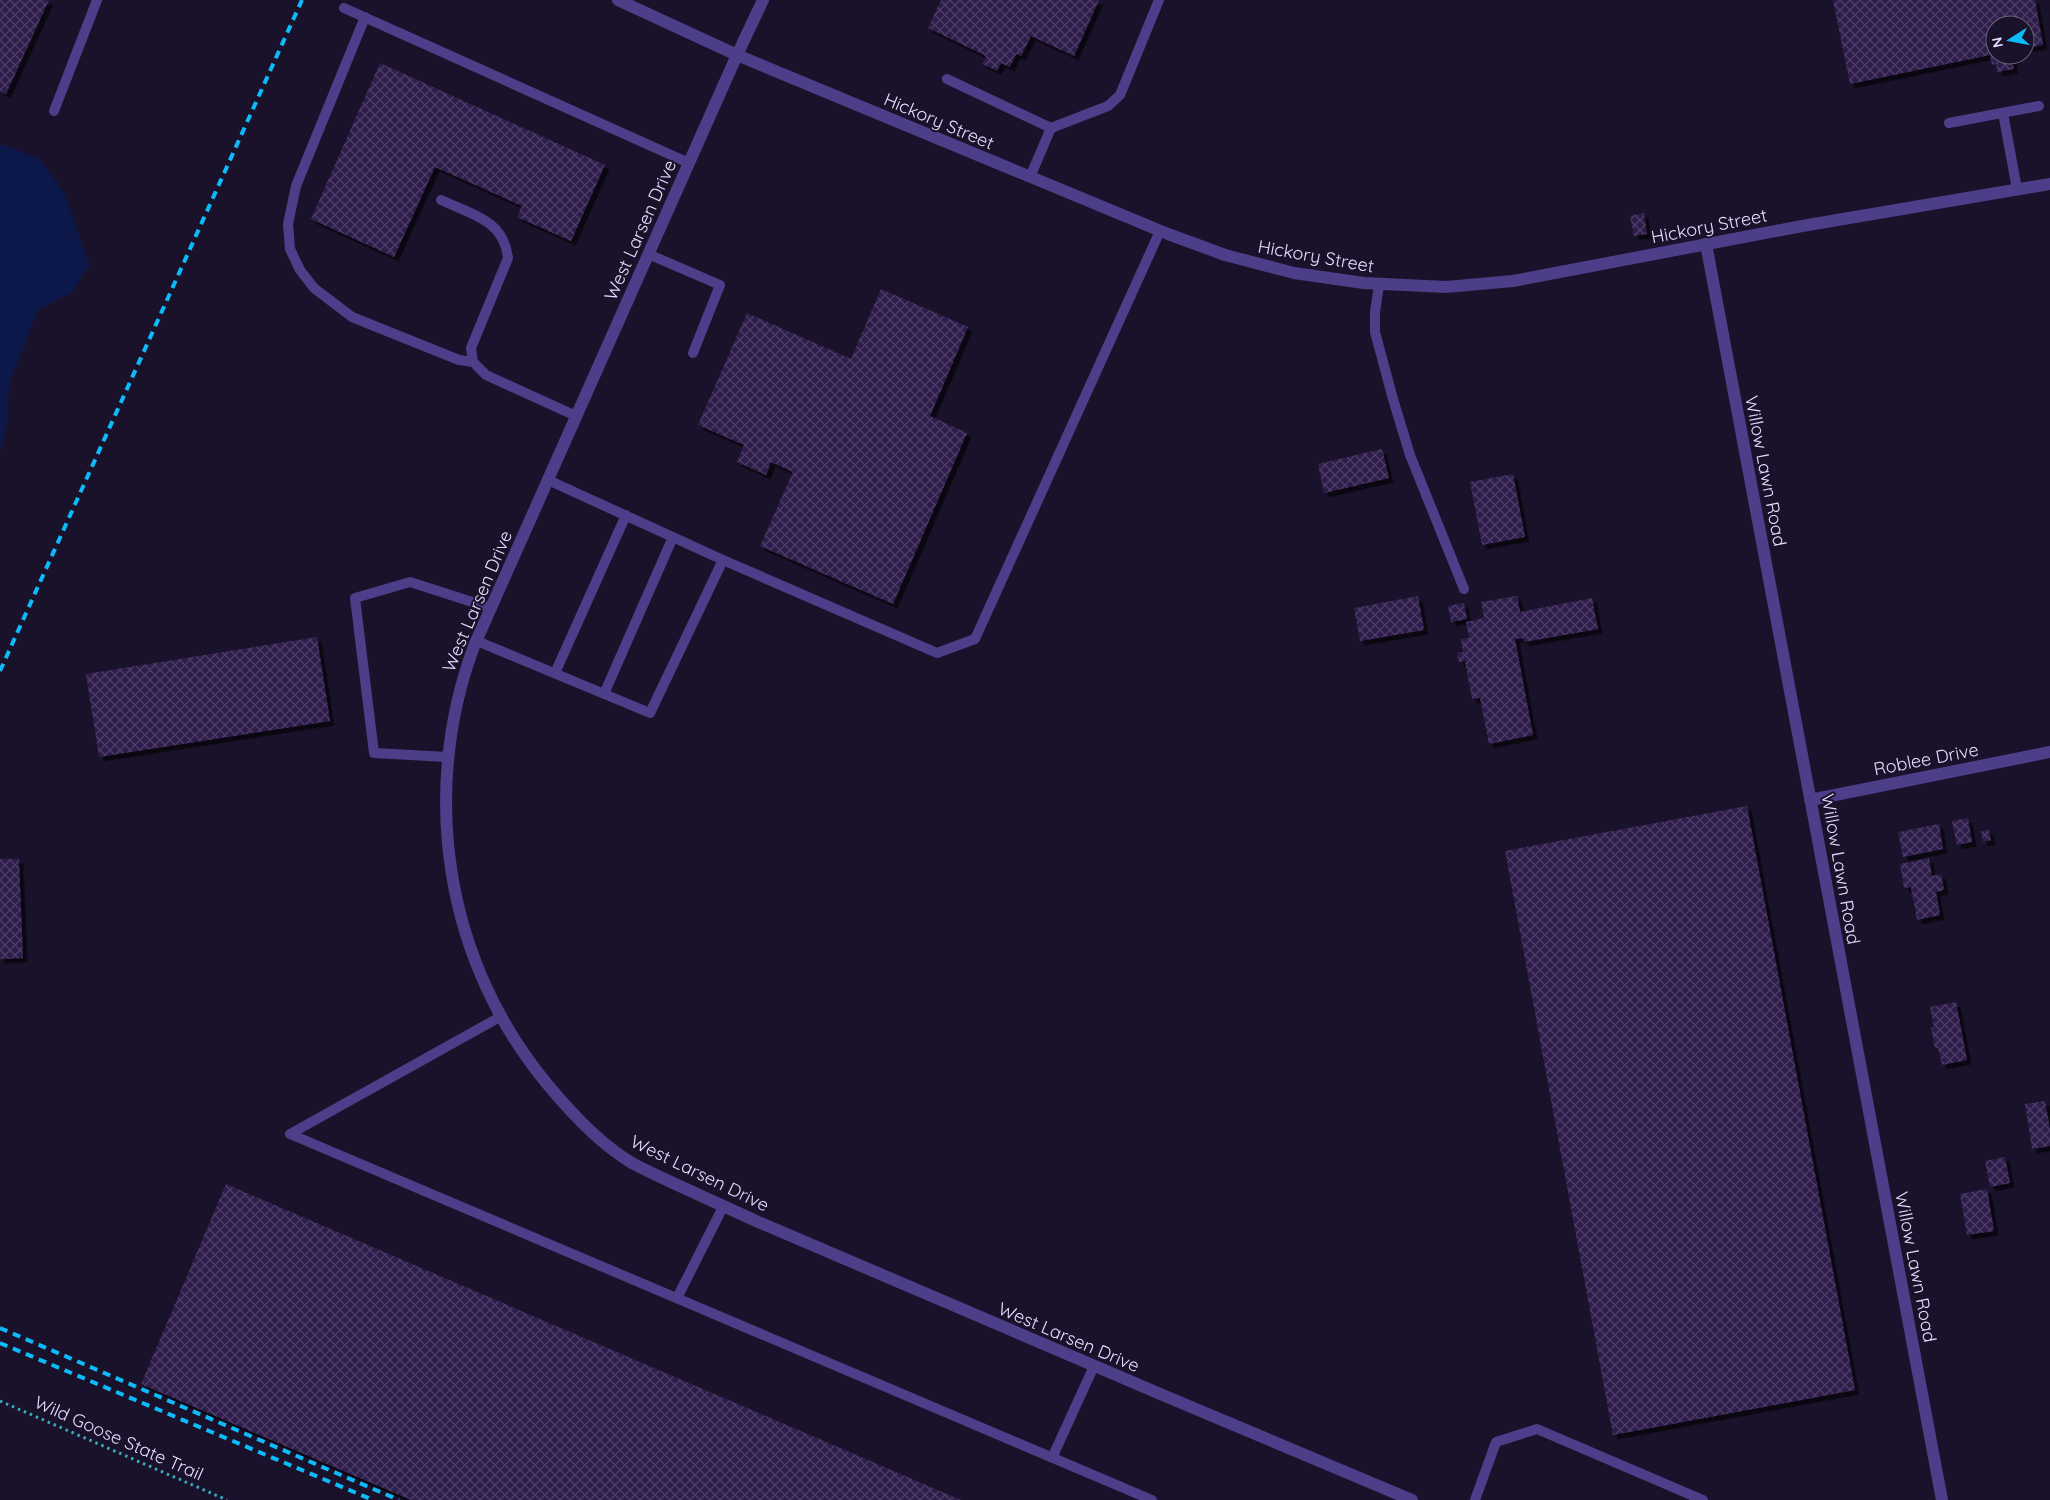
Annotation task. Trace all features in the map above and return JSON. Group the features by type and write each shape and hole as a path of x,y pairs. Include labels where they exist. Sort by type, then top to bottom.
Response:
{"street":[{"name":"Hickory Street","path":"618,0 737,55 1160,231 1225,255 1272,268 1311,276 1379,285 1446,287 1513,281 1706,244 2050,184"},
{"name":"West Larsen Drive","path":"763,0 491,608 459,693 448,757 446,828 453,888 469,947 479,972 500,1017 536,1072 573,1113 601,1139 633,1164 723,1206 1094,1366 1412,1500"},
{"name":"Willow Lawn Road","path":"1706,244 1942,1500"},
{"name":"Roblee Drive","path":"1810,800 2050,752"}],"lane":[{"path":"54,110 97,0"},
{"path":"1030,177 1051,128 1108,106 1120,95 1159,0"},
{"path":"344,8 689,163"},
{"path":"365,17 296,186 288,224 290,249 300,270 314,288 352,317 460,360 473,362 486,375 576,416"},
{"path":"947,79 1051,128"},
{"path":"1949,123 2038,106"},
{"path":"2003,113 2017,189"},
{"path":"441,200 490,222 501,234 506,245 508,258 471,348 473,362"},
{"path":"548,480 723,560 937,653 975,639 1160,231"},
{"path":"648,254 720,286 692,353"},
{"path":"1379,285 1375,312 1375,332 1393,399 1410,455 1464,589"},
{"path":"555,673 626,516"},
{"path":"604,694 673,537"},
{"path":"477,641 650,713 723,560"},
{"path":"448,757 374,753 355,598 410,582 491,608"},
{"path":"500,1017 290,1134 1152,1500"},
{"path":"677,1298 723,1206"},
{"path":"1052,1458 1094,1366"},
{"path":"1475,1500 1496,1442 1537,1429 1703,1500"}],"path":[{"name":"Wild Goose State Trail","path":"0,1401 227,1500"}],"shaded area":[{"path":"0,145 40,159 65,195 89,265 72,292 38,310 9,384 7,425 0,452"}],"building":[{"path":"0,0 49,0 6,94 0,91"},
{"path":"941,0 1099,0 1074,56 1031,36 1021,56 1016,54 1010,67 1001,63 997,71 983,64 986,56 928,28"},
{"path":"1833,0 2035,0 2043,45 2035,46 2035,15 1985,15 1985,56 1850,84"},
{"path":"380,63 605,165 571,241 517,217 522,206 435,167 394,257 311,219"},
{"path":"1996,65 2013,65 2014,69 1997,72"},
{"path":"1644,213 1647,234 1634,236 1630,216"},
{"path":"881,289 968,327 930,416 967,433 893,604 760,546 793,472 771,462 766,475 737,462 744,445 698,425 747,313 851,359"},
{"path":"1382,449 1389,478 1324,493 1318,464"},
{"path":"1513,474 1525,537 1482,545 1470,482"},
{"path":"1418,596 1424,630 1360,641 1354,608"},
{"path":"1517,596 1520,612 1592,598 1598,629 1524,642 1523,638 1515,639 1533,735 1489,744 1480,698 1472,699 1465,661 1459,662 1457,653 1463,652 1461,639 1469,638 1466,622 1484,618 1481,602"},
{"path":"1464,603 1467,619 1451,622 1448,606"},
{"path":"317,637 330,721 99,757 86,674"},
{"path":"1747,806 1855,1390 1613,1435 1505,851"},
{"path":"1968,818 1972,842 1957,845 1952,821"},
{"path":"1939,824 1943,849 1903,857 1898,832"},
{"path":"1989,830 1991,840 1983,842 1981,831"},
{"path":"1929,858 1932,876 1941,874 1944,890 1936,892 1940,915 1917,920 1911,887 1904,888 1900,864"},
{"path":"0,859 19,859 23,958 0,959"},
{"path":"1956,1002 1967,1060 1942,1065 1938,1048 1935,1048 1931,1028 1934,1027 1930,1007"},
{"path":"2045,1101 2050,1129 2050,1146 2032,1149 2025,1104"},
{"path":"2005,1157 2010,1183 1990,1187 1985,1161"},
{"path":"226,1184 961,1500 411,1500 141,1384"},
{"path":"1987,1189 1994,1231 1967,1235 1960,1194"}],"railway":[{"path":"0,671 302,0"},
{"path":"0,1328 399,1500"},
{"path":"0,1343 373,1500"}]}
